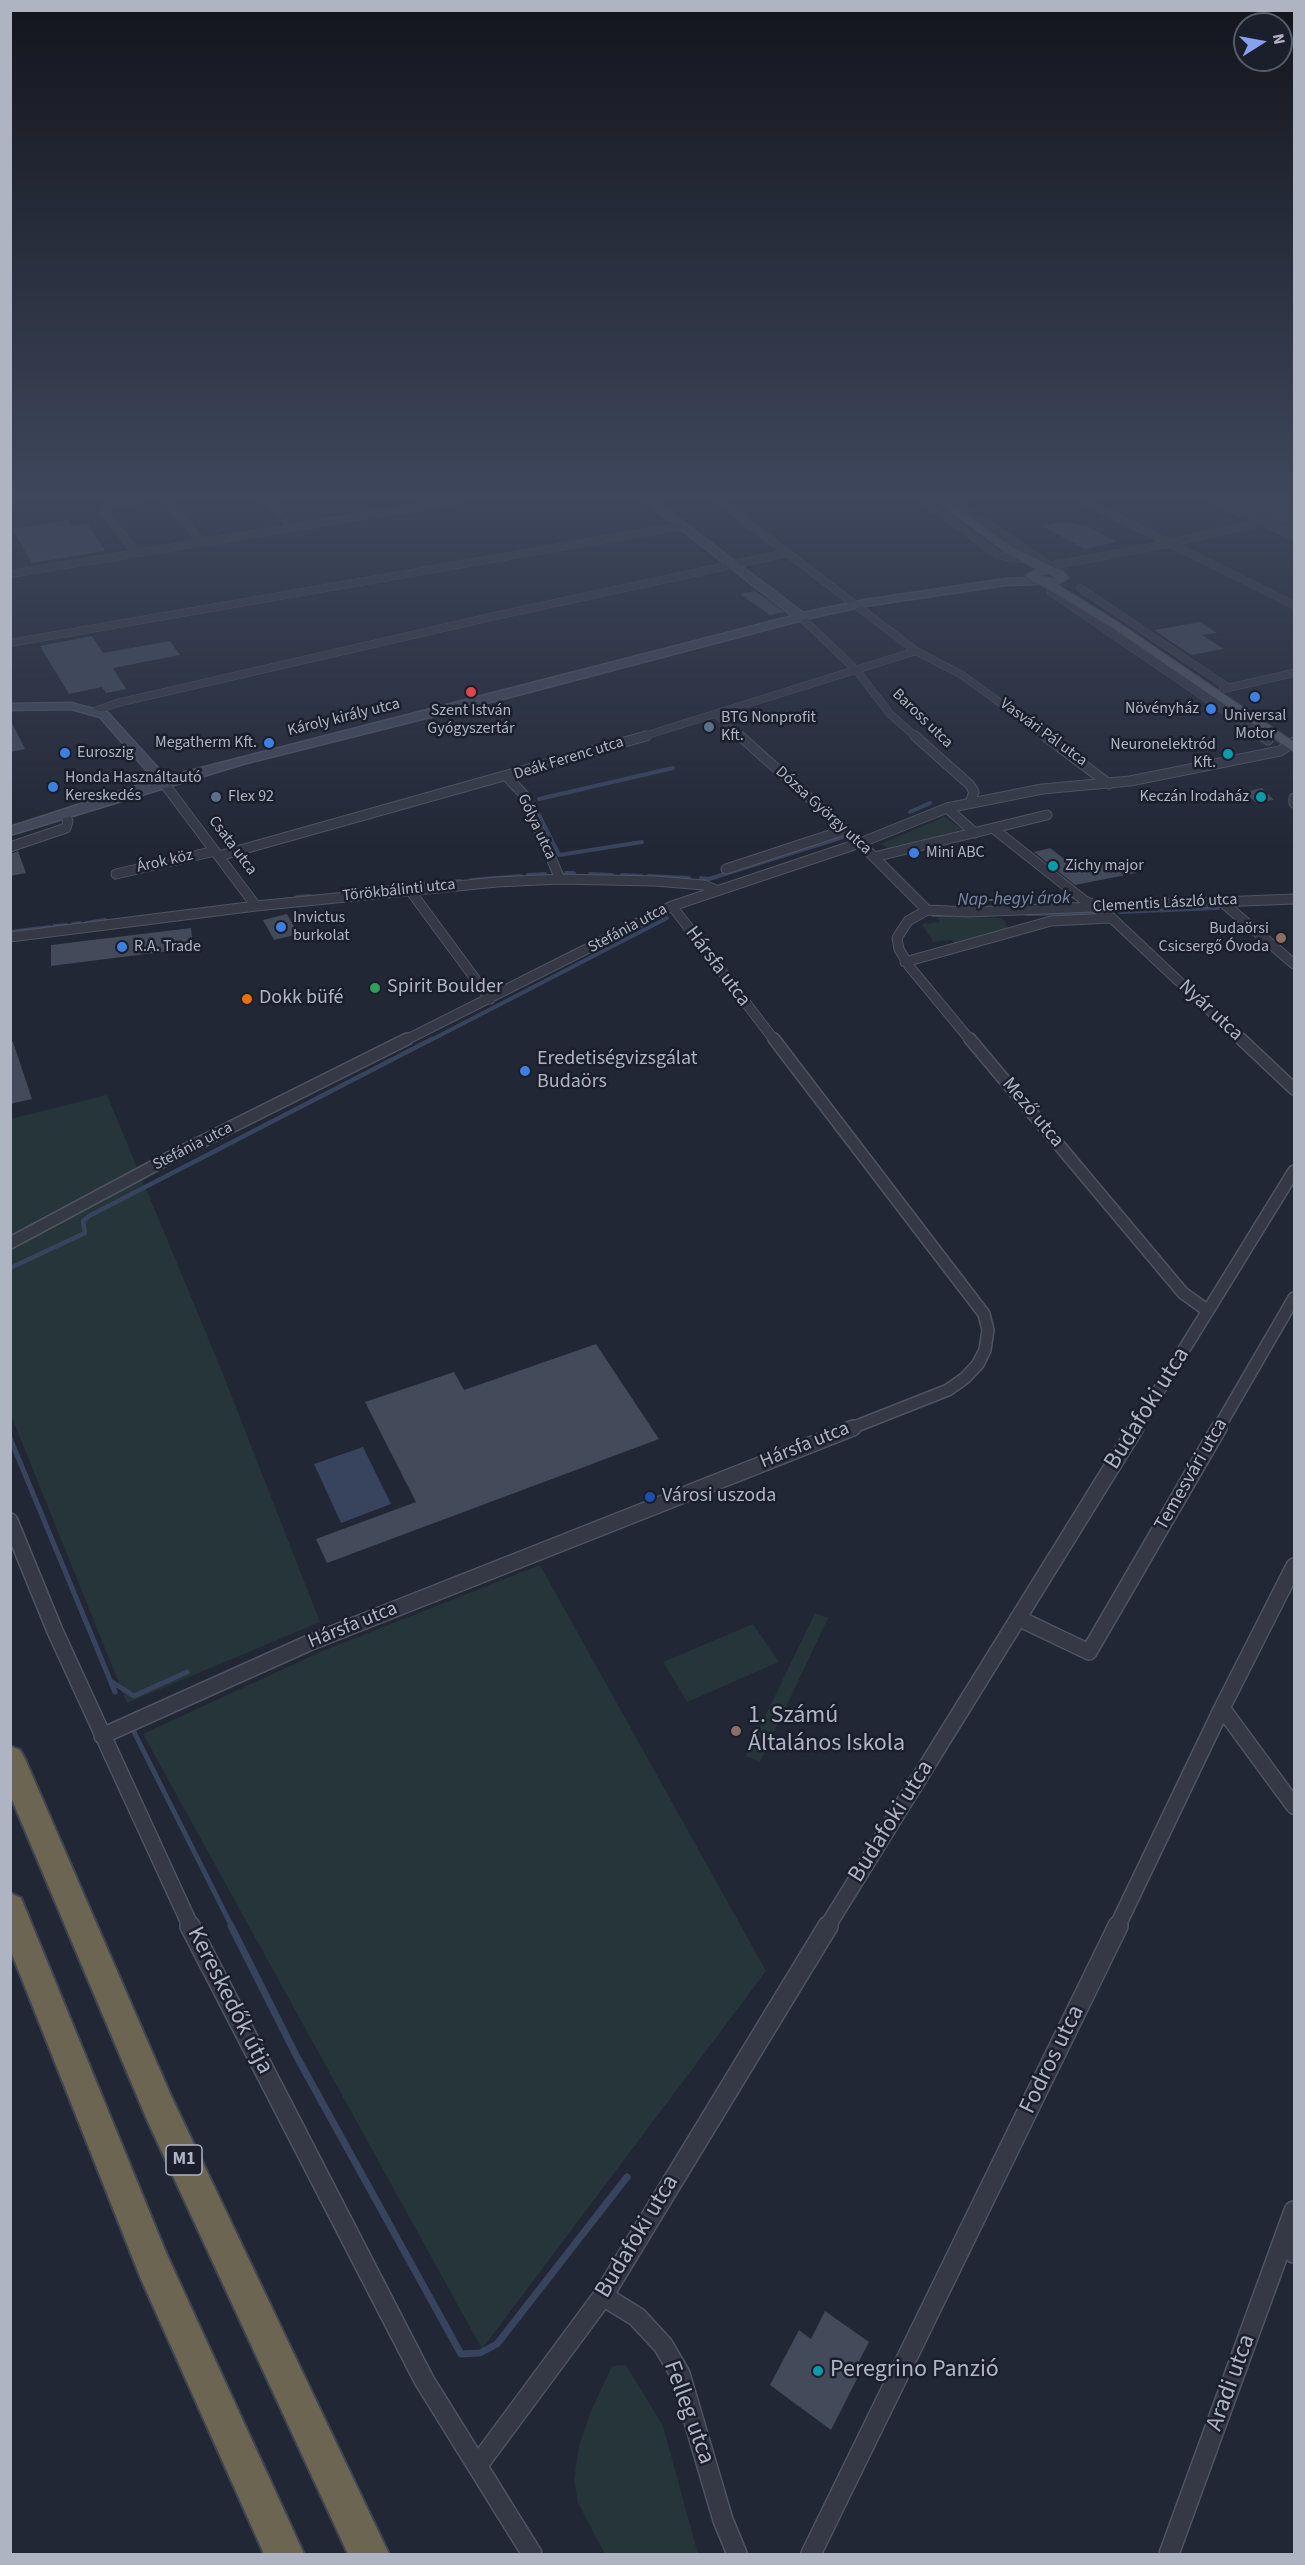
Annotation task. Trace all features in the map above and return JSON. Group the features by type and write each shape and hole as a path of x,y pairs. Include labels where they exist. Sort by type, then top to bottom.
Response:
{"highway":[{"name":"M1","path":"10,1759 160,2110 369,2554"},
{"path":"10,1908 154,2266 284,2554"}],"main road":[{"path":"1108,620 1114,624"},
{"path":"1108,620 1211,691 1248,722 1293,745"}],"street":[{"path":"10,643 144,620"},
{"path":"95,711 117,703 485,620"},
{"name":"Károly király utca","path":"10,831 163,782 795,620"},
{"name":"Baross utca","path":"804,620 857,671 890,714 970,785 974,792 970,802"},
{"name":"Vasvári Pál utca","path":"874,620 916,651 962,675 1109,784"},
{"path":"1093,620 1248,722 1268,740"},
{"path":"1128,620 1229,688"},
{"name":"Deák Ferenc utca","path":"217,853 507,777 717,715 749,702 857,671 916,651"},
{"path":"1211,691 1294,673"},
{"name":"Csata utca","path":"10,707 70,706 95,711 112,721 163,782 256,906"},
{"name":"Dózsa György utca","path":"717,715 860,843 927,910"},
{"name":"Stefánia utca","path":"10,1243 159,1164 672,906 860,843 948,808 970,802 1042,789 1109,784 1280,752 1293,745"},
{"name":"Gólya utca","path":"507,777 524,795 560,879"},
{"path":"1294,798 1294,803"},
{"path":"948,808 975,833"},
{"path":"10,847 66,828 68,821 64,814"},
{"path":"874,857 1047,815"},
{"path":"994,829 1085,901 1100,907"},
{"path":"726,869 845,830"},
{"name":"Árok köz","path":"116,874 217,853"},
{"name":"Törökbálinti utca","path":"10,937 256,906 410,890 560,879 666,881 704,885 716,890"},
{"path":"410,890 490,999"},
{"name":"Clementis László utca","path":"927,910 969,912 1294,898"},
{"path":"1221,901 1294,964"},
{"name":"Hársfa utca","path":"102,1736 309,1643 948,1390 965,1378 978,1364 985,1350 988,1330 984,1314 672,906"},
{"name":"Nyár utca","path":"1100,907 1294,1089"},
{"name":"Mező utca","path":"927,910 917,915 900,930 897,938 905,962 1183,1293 1208,1311"},
{"name":"Clementis László utca","path":"905,962 1051,921 1110,918"},
{"name":"Budafoki utca","path":"478,2465 603,2296 642,2235 702,2129 1294,1171"},
{"name":"Temesvári utca","path":"1018,1618 1089,1652 1294,1298"},
{"name":"Kereskedők útja","path":"10,1521 55,1631 195,1936 418,2369 449,2424 478,2465 532,2554"},
{"name":"Fodros utca","path":"811,2554 1219,1719 1222,1708 1294,1566"},
{"path":"1222,1708 1294,1806"},
{"name":"Aradi utca","path":"1169,2554 1290,2245 1294,2211"},
{"name":"Felleg utca","path":"603,2296 637,2317 663,2345 680,2374 695,2418 723,2520 737,2554"}],"shaded area":[{"path":"944,817 963,829 891,850 881,844"},
{"path":"937,916 1002,918 1009,928 954,943 952,940 933,942 922,924 940,922"},
{"path":"107,1095 221,1369 320,1622 127,1703 11,1415 10,1119"},
{"path":"540,1565 766,1971 482,2349 143,1734 320,1652"},
{"path":"815,1613 828,1618 760,1762 746,1756"},
{"path":"753,1624 779,1662 687,1702 663,1662"},
{"path":"626,2365 663,2426 698,2554 605,2554 578,2503 574,2480 579,2446 591,2411 612,2366"}],"water":[{"path":"363,1447 391,1504 341,1523 314,1464"}],"building":[{"path":"1200,622 1217,633 1202,635 1224,649 1191,655 1154,630"},
{"path":"92,636 103,653 170,641 180,655 113,668 126,689 106,693 102,687 69,694 40,646"},
{"path":"10,719 25,749 10,752"},
{"name":"Keczán Irodaház","path":"1262,788 1274,800 1255,802 1245,792"},
{"path":"1050,848 1080,871 1117,860 1136,873 1075,885 1034,852"},
{"path":"18,851 26,873 10,876 10,854"},
{"name":"Invictus burkolat","path":"287,914 298,934 274,940 263,920"},
{"name":"R.A. Trade","path":"191,928 193,948 51,966 51,945"},
{"path":"10,1042 13,1042 32,1099 10,1104"},
{"path":"596,1344 659,1439 327,1563 316,1539 416,1502 365,1402 454,1372 464,1390"},
{"name":"Peregrino Panzió","path":"825,2311 869,2342 855,2369 860,2373 831,2430 770,2385 799,2330 811,2339"}],"waterway":[{"path":"539,799 673,768"},
{"path":"910,812 930,803"},
{"path":"534,805 559,855 642,842"},
{"path":"701,878 709,879 843,837"},
{"path":"566,873 574,873"},
{"path":"528,875 545,874"},
{"path":"590,874 612,875"},
{"path":"622,875 641,876"},
{"path":"471,880 521,876"},
{"path":"648,876 689,878"},
{"path":"446,882 460,881"},
{"path":"421,884 437,883"},
{"path":"398,886 414,885"},
{"path":"378,888 391,887"},
{"path":"351,891 370,889"},
{"path":"297,897 310,896"},
{"name":"Nap-hegyi árok","path":"1120,912 1218,908"},
{"name":"Nap-hegyi árok","path":"1026,914 1095,913"},
{"name":"Nap-hegyi árok","path":"933,915 951,915"},
{"path":"429,1041 667,918"},
{"path":"86,923 105,920"},
{"path":"73,924 80,923"},
{"path":"54,926 67,925"},
{"path":"10,932 50,927"},
{"path":"10,1268 85,1233 83,1221 89,1216 432,1039"},
{"path":"10,1438 115,1692"},
{"path":"112,1682 134,1696 187,1672"},
{"path":"134,1732 232,1927"},
{"path":"231,1926 297,2057 461,2354 480,2353 497,2344 627,2177"}],"place":[{"name":"Szent István Gyógyszertár","path":"471,692"},
{"name":"Universal Motor","path":"1255,697"},
{"name":"Növényház","path":"1211,709"},
{"name":"BTG Nonprofit Kft.","path":"709,727"},
{"name":"Megatherm Kft.","path":"269,743"},
{"name":"Euroszig","path":"65,753"},
{"name":"Neuronelektród Kft.","path":"1228,754"},
{"name":"Honda Használtautó Kereskedés","path":"53,787"},
{"name":"Flex 92","path":"216,797"},
{"name":"Keczán Irodaház","path":"1261,797"},
{"name":"Mini ABC","path":"914,853"},
{"name":"Zichy major","path":"1053,866"},
{"name":"Invictus burkolat","path":"281,927"},
{"name":"Budaörsi Csicsergő Óvoda","path":"1281,938"},
{"name":"R.A. Trade","path":"122,947"},
{"name":"Spirit Boulder","path":"375,988"},
{"name":"Dokk büfé","path":"247,999"},
{"name":"Eredetiségvizsgálat Budaörs","path":"525,1071"},
{"name":"Városi uszoda","path":"650,1497"},
{"name":"1. Számú Általános Iskola","path":"736,1731"},
{"name":"Peregrino Panzió","path":"818,2371"}]}
